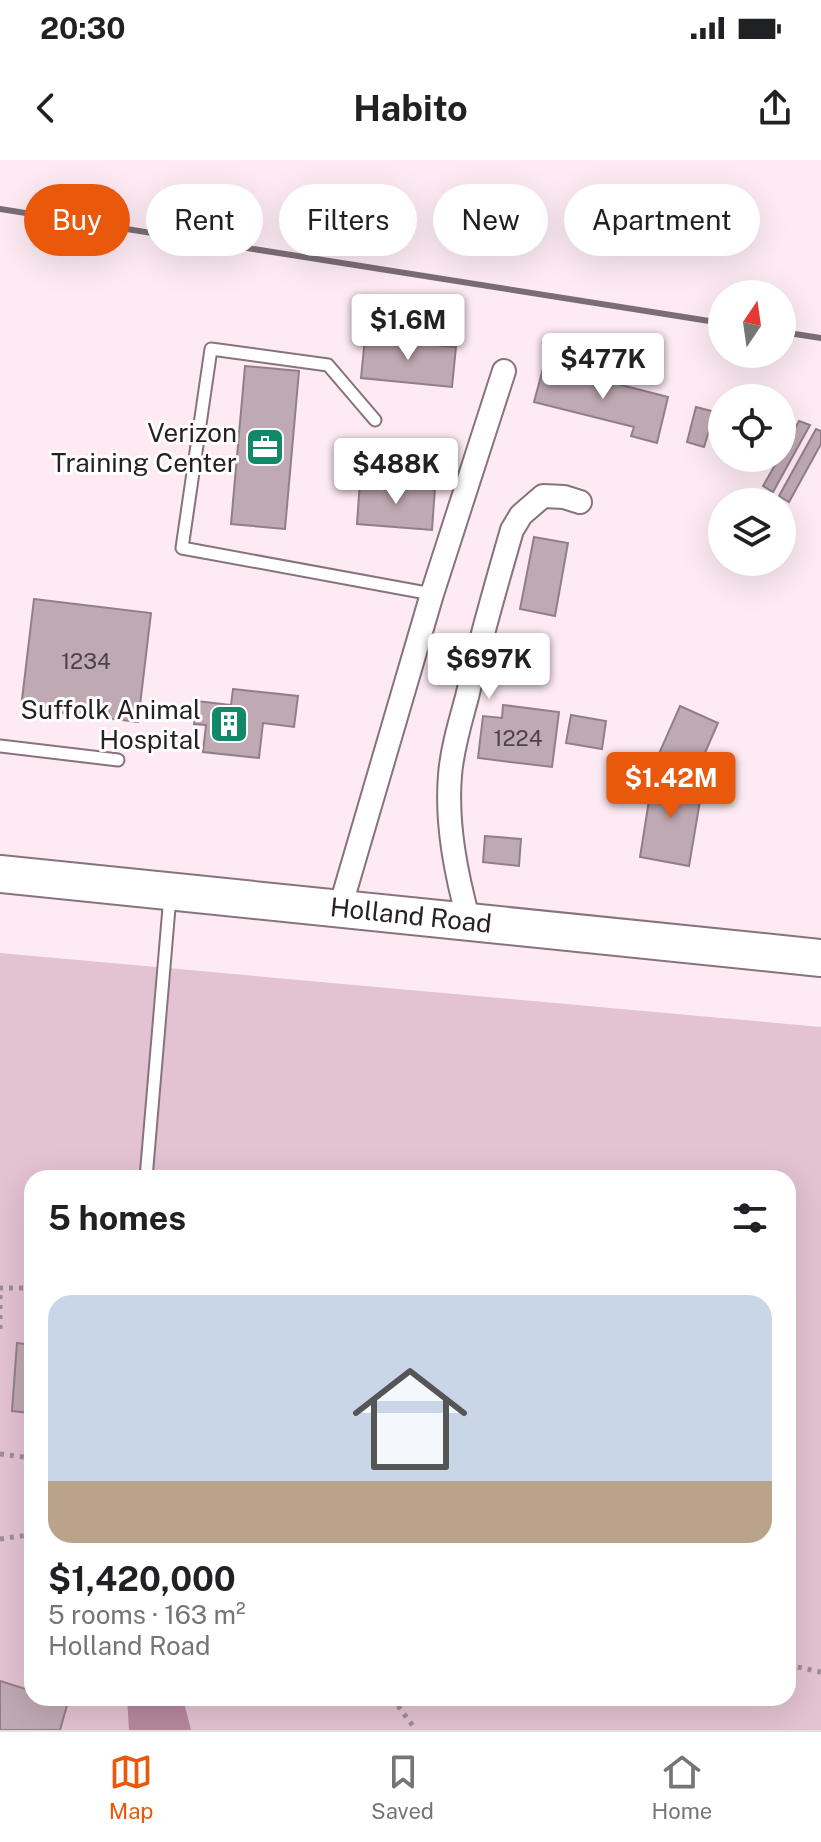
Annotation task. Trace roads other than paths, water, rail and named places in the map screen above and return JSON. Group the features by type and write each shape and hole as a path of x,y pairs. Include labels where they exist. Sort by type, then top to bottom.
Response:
{"main road":[{"name":"Holland Road","path":"0,874 821,958"}],"street":[{"path":"340,908 432,594 504,371"},
{"path":"469,922 458,881 451,829 450,777 476,658 512,530 521,515 543,496 580,502"}],"lane":[{"path":"375,420 328,365 211,349 182,548 432,594"},
{"path":"0,746 118,760"},
{"path":"147,1170 170,891"}],"railway":[{"path":"0,209 708,321"},
{"path":"796,334 821,338"}],"place":[{"name":"Verizon Training Center","path":"265,447"},
{"name":"Suffolk Animal Hospital","path":"229,724"}]}
